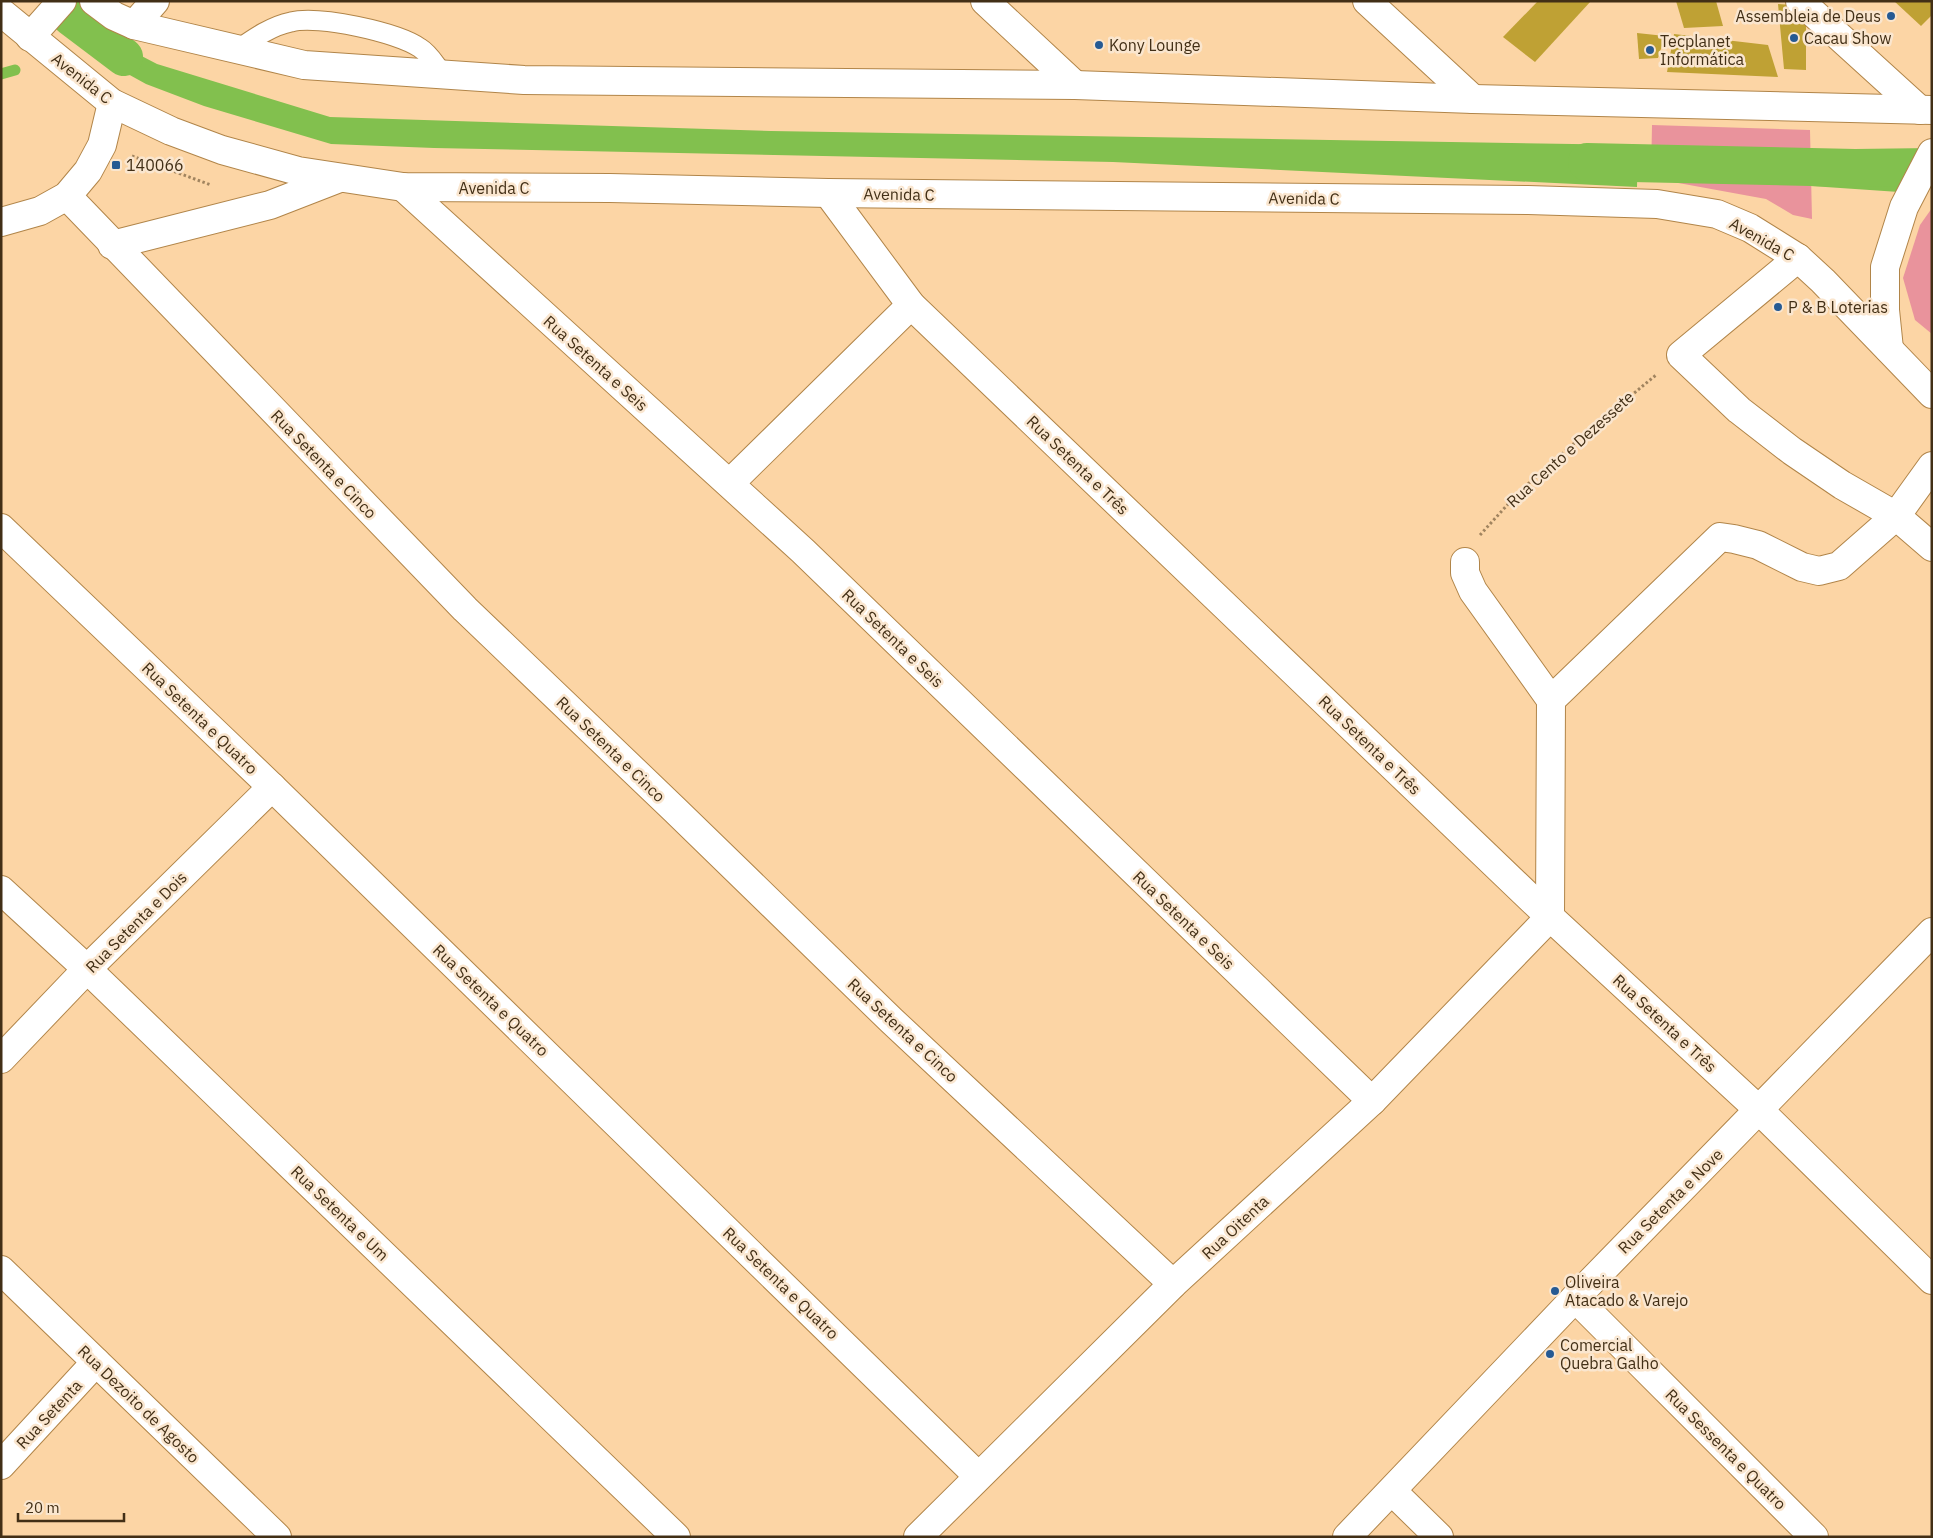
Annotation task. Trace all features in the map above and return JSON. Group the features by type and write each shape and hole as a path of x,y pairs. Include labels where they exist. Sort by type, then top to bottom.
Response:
{"street":[{"path":"30,37 62,1"},
{"path":"94,1 114,16 134,24 304,65 524,80 1075,85 1473,99 1926,110"},
{"path":"134,24 155,1"},
{"path":"985,1 1075,85"},
{"path":"1367,1 1473,99"},
{"path":"1800,1 1926,110"},
{"name":"Avenida C","path":"1,12 112,103 171,131 222,150 298,171 337,179 403,188 600,188 828,193 1528,200 1657,204 1718,214 1750,228 1798,258 1823,281 1932,394"},
{"path":"1,222 40,211 67,196 88,172 102,145 112,103"},
{"path":"1889,349 1885,310 1885,267 1904,207 1930,155"},
{"path":"112,245 270,205 337,179"},
{"name":"Rua Setenta e Seis","path":"403,188 804,551 1372,1101"},
{"name":"Rua Setenta e Três","path":"828,193 910,305 1550,917 1759,1110 1932,1280"},
{"name":"Rua Setenta e Cinco","path":"67,196 112,245 464,609 689,823 891,1020 1173,1284"},
{"path":"1798,258 1680,355 1738,410 1842,486 1896,516 1932,547"},
{"path":"730,483 910,305"},
{"path":"1551,700 1720,537 1734,538 1758,545 1802,567 1819,571 1840,566 1896,516 1932,466"},
{"name":"Rua Setenta e Quatro","path":"1,528 272,787 978,1476"},
{"path":"1465,562 1465,573 1473,590 1551,700 1550,917"},
{"name":"Rua Setenta e Dois","path":"1,1059 87,969 272,787"},
{"name":"Rua Setenta e Um","path":"1,890 87,969 676,1537"},
{"name":"Rua Oitenta","path":"918,1537 1173,1284 1372,1101 1550,917"},
{"name":"Rua Setenta e Nove","path":"1348,1537 1575,1298 1932,932"},
{"name":"Rua Dezoito de Agosto","path":"1,1270 277,1537"},
{"name":"Rua Sessenta e Quatro","path":"1575,1298 1814,1537"},
{"name":"Rua Setenta","path":"1,1465 96,1362"},
{"path":"1392,1491 1439,1537"}],"lane":[{"path":"236,50 262,34 290,22 315,19 385,34 420,48 429,56 442,74"}],"path":[{"path":"102,145 217,187"},
{"name":"Rua Cento e Dezessete","path":"1465,562 1473,543 1520,490 1586,432 1680,355"}],"shaded area":[{"path":"89,23 130,50 157,64 330,117 771,131 1638,145 1637,187 1113,162 434,148 331,144 204,106 146,84 117,68 75,34"},
{"path":"1652,125 1810,130 1812,219 1793,215 1766,199 1651,178"},
{"path":"1810,151 1902,157 1899,192 1811,186"},
{"path":"1932,208 1932,334 1915,320 1903,278 1920,225"}],"building":[{"path":"1538,1 1591,1 1535,62 1503,37"},
{"path":"1676,1 1716,1 1723,26 1684,28"},
{"path":"1894,1 1932,1 1932,15 1921,26"},
{"name":"Cacau Show","path":"1778,4 1806,6 1806,70 1784,69"},
{"path":"1637,33 1665,36 1658,58 1639,59"},
{"path":"1674,34 1768,45 1778,77 1667,72"}],"waterway":[{"path":"71,17 124,57"},
{"path":"1,74 15,70"},
{"path":"1587,162 1855,168 1932,167"}],"place":[{"name":"Assembleia de Deus","path":"1891,16"},
{"name":"Cacau Show","path":"1794,38"},
{"name":"Kony Lounge","path":"1099,45"},
{"name":"Tecplanet Informática","path":"1650,50"},
{"name":"140066","path":"116,165"},
{"name":"P & B Loterias","path":"1778,307"},
{"name":"Oliveira Atacado & Varejo","path":"1555,1291"},
{"name":"Comercial Quebra Galho","path":"1550,1354"}]}
